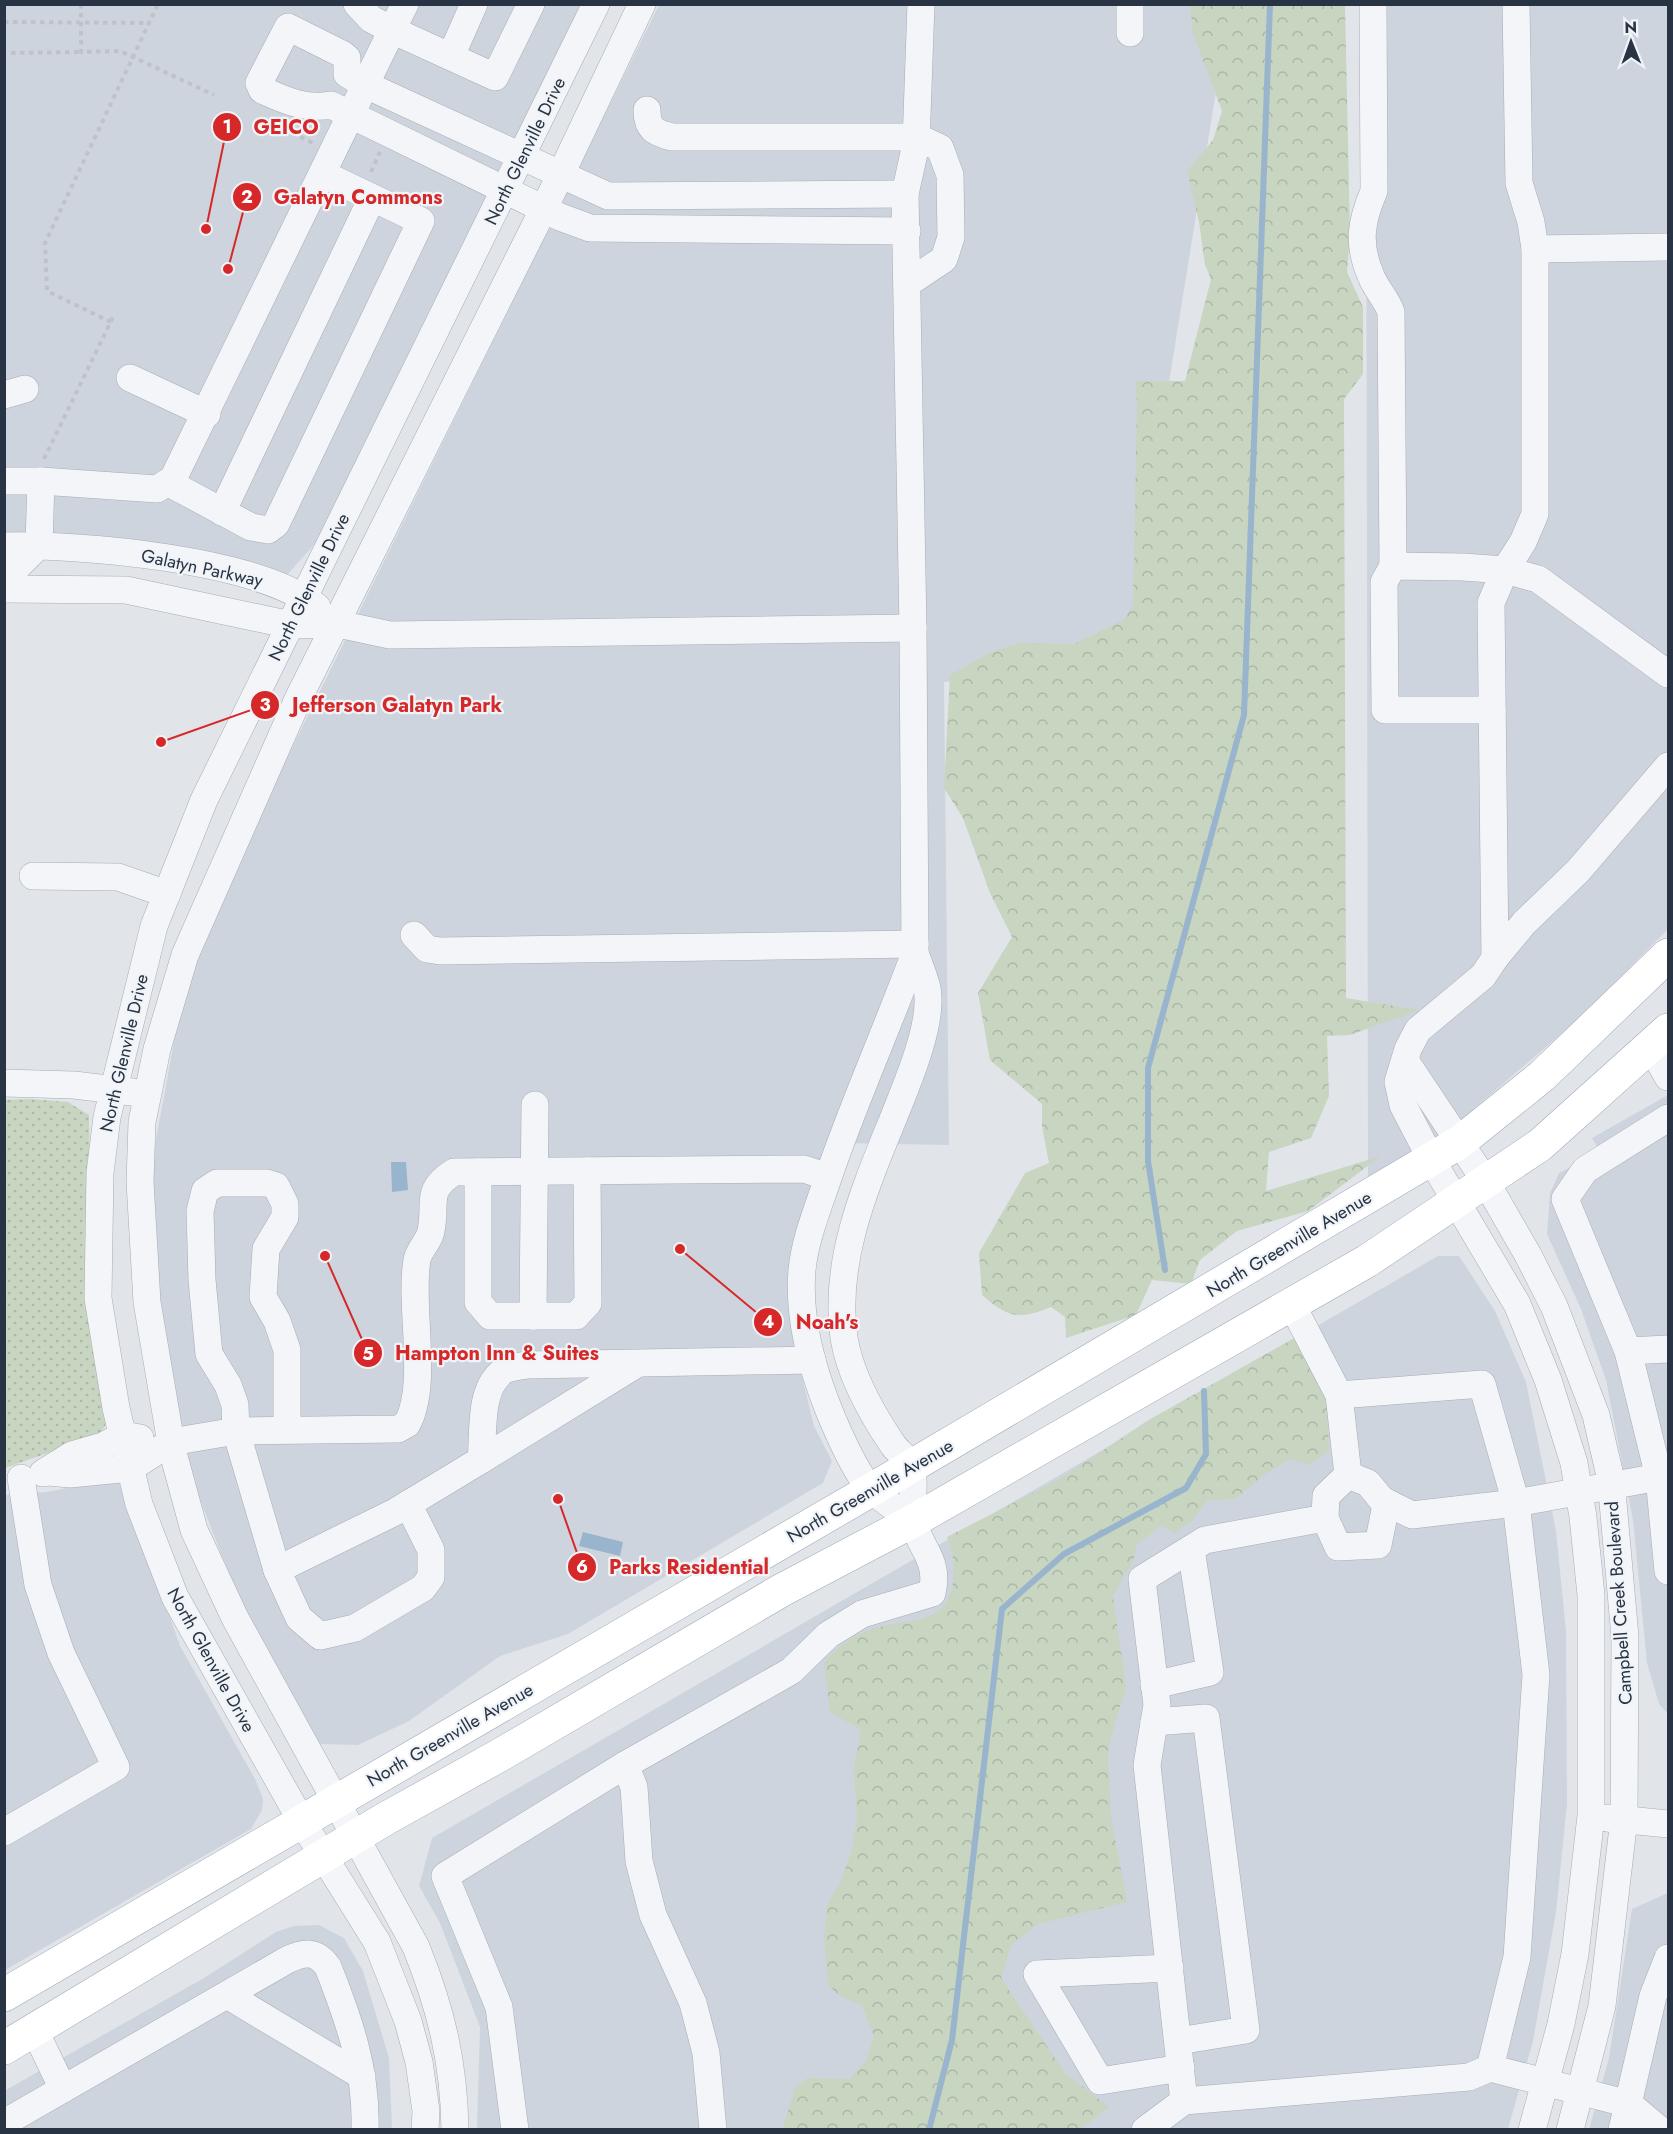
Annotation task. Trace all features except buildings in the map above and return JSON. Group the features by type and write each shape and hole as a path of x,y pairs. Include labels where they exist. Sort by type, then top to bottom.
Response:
{"main road":[{"name":"North Greenville Avenue","path":"7,1987 302,1822 911,1467 1460,1142 1542,1076 1668,955"},
{"path":"4,2048 323,1856 782,1590 913,1521 1366,1261 1540,1145 1660,1038"},
{"path":"7,1987 35,2031"}],"street":[{"path":"357,4 371,19 495,77 531,4"},
{"path":"4,481 40,481 157,489 169,483 180,468 207,414 328,164 341,111 357,79 392,30 405,4"},
{"path":"451,56 474,4"},
{"name":"North Glenville Drive","path":"425,2130 426,2111 419,2062 395,1986 377,1942 302,1822 175,1597 139,1504 123,1436 98,1298 100,1173 107,1117 154,926 204,800 596,4"},
{"name":"North Glenville Drive","path":"455,2130 455,2085 447,2038 434,1992 416,1947 235,1618 203,1555 194,1530 171,1442 147,1302 140,1182 142,1122 157,1049 186,954 297,699 338,624 561,174 642,4"},
{"path":"515,2130 499,2007 444,1876 625,1765 791,1671 828,1635 862,1614 932,1593 933,1562 913,1521 911,1467 888,1436 852,1367 845,1340 841,1309 845,1258 864,1196 908,1084 920,1042 927,989 915,949 914,628 905,194 916,137 921,4"},
{"path":"1130,4 1130,33"},
{"path":"1373,4 1374,191 1362,219 1363,241 1371,278 1386,298 1391,312 1393,566 1384,582 1385,710 1492,710"},
{"path":"1495,958 1491,603 1505,570 1516,557 1535,514 1534,249 1531,222 1519,183 1516,4"},
{"path":"905,194 608,196 357,79 347,58 342,54 291,28 285,30 258,87 294,104 341,111 590,228 907,231"},
{"path":"647,110 647,123 654,133 672,137 916,137 940,148 950,176 951,237 944,259 908,283"},
{"path":"169,483 222,512 258,528 268,530 276,524 421,222 372,198 328,164"},
{"path":"222,512 372,198"},
{"path":"1534,249 1668,247"},
{"path":"130,378 207,414"},
{"path":"4,573 12,572 39,545 40,481"},
{"name":"Galatyn Parkway","path":"4,546 39,545 163,557 254,577 304,596 338,624"},
{"path":"1393,566 1505,570 1538,579 1668,674"},
{"name":"Galatyn Parkway","path":"4,590 126,590 291,625 338,624"},
{"path":"338,624 390,635 914,628"},
{"name":"Campbell Creek Boulevard","path":"1532,2130 1547,2081 1575,1954 1591,1816 1591,1595 1579,1492 1574,1463 1548,1380 1516,1304 1431,1159 1403,1105 1398,1082 1406,1062 1408,1049 1418,1030 1483,976 1524,923 1578,871 1668,766"},
{"path":"33,876 118,877 167,894"},
{"path":"414,935 428,949 440,951 915,949"},
{"path":"913,1521 871,1490 839,1434 812,1360 802,1305 802,1269 811,1227 828,1177 915,949"},
{"path":"1660,1038 1668,1077"},
{"name":"Campbell Creek Boulevard","path":"1406,1062 1486,1182 1528,1256 1578,1362 1596,1415 1612,1486 1625,1637 1624,1819 1602,2006 1570,2130"},
{"path":"4,1083 114,1089 147,1094"},
{"path":"533,1316 535,1105"},
{"path":"1668,1118 1585,1170 1565,1199 1628,1351 1659,1477 1668,1571"},
{"path":"48,1472 72,1455 103,1446 123,1436 171,1442 236,1431 398,1429 407,1424 416,1399 417,1259 430,1238 433,1196 436,1186 454,1172 804,1169 828,1177"},
{"path":"478,1172 478,1302 490,1316 576,1316 588,1303 586,1171"},
{"path":"288,1429 287,1350 277,1321 263,1297 266,1250 285,1217 285,1204 276,1186 267,1183 217,1183 205,1191 201,1204 202,1280 209,1354 228,1385 235,1406 236,1431 277,1570 299,1618 320,1636 355,1628 423,1588 431,1577 431,1550 408,1504"},
{"path":"1292,1303 1339,1395 1348,1474"},
{"path":"1628,1351 1668,1349"},
{"path":"481,1460 485,1403 493,1381 506,1369 528,1365 635,1365 812,1360"},
{"path":"277,1570 408,1504 635,1365"},
{"path":"1339,1395 1482,1384 1516,1503 1536,1675 1516,1957 1490,2068"},
{"path":"4,1832 116,1767 61,1653 38,1585 13,1480 48,1472 70,1474 131,1468 171,1442"},
{"path":"1348,1474 1368,1483 1386,1505 1378,1545 1338,1547 1325,1518 1326,1496 1348,1474"},
{"path":"1382,1500 1412,1515 1516,1503 1659,1477"},
{"path":"1184,2101 1147,1765 1157,1705 1142,1579 1205,1540 1325,1518"},
{"path":"1154,1685 1210,1672 1191,1549"},
{"path":"1154,1722 1206,1718 1246,2030 1178,2041"},
{"path":"625,1765 633,1787 639,1861 653,1915 693,2003 706,2053 713,2130"},
{"path":"1591,1816 1668,1824"},
{"path":"4,2123 299,1954 311,1953 322,1958 328,1967 351,2025 362,2076 365,2130"},
{"path":"1622,2130 1653,1996 1668,1958"},
{"path":"1170,1968 1037,1974 1100,2081 1181,2068"},
{"path":"227,1995 362,2076"},
{"path":"35,2031 63,2089"},
{"path":"1145,2130 1184,2101 1469,2077 1490,2068 1629,2104 1660,2130"}],"path":[{"path":"81,4 81,52"},
{"path":"55,435 112,319 47,291 45,243 158,4"},
{"path":"4,22 149,23"},
{"path":"11,53 120,51 214,95"},
{"path":"284,129 328,164 371,172 383,146"}],"shaded area":[{"path":"5,5 582,5 319,539 287,575 231,561 5,534"},
{"path":"659,5 1230,5 1123,667 944,682 949,1145 840,1143 794,1251 792,1335 814,1426 832,1461 823,1483 568,1634 500,1656 409,1721 358,1745 320,1744 238,1597 188,1469 161,1384 153,1183 155,1145 182,998 235,863"},
{"path":"1366,5 1668,5 1668,929 1581,1017 1463,1118 1368,1183"},
{"path":"1668,1095 1668,1714 1659,1704 1647,1663 1633,1520 1606,1380 1581,1309 1547,1234 1550,1193 1559,1173 1600,1152 1592,1138"},
{"path":"1438,1256 1459,1256 1495,1311 1526,1382 1556,1531 1566,1631 1567,1804 1556,1912 1533,2041 1508,2129 477,2129 480,2027 440,1923 419,1886 432,1838"},
{"path":"107,1480 120,1484 127,1493 180,1646 255,1779 263,1799 262,1810 251,1829 5,1970 5,1495 47,1492"},
{"path":"1668,1893 1668,2129 1589,2130 1609,2058 1632,1909"},
{"path":"319,1925 344,1938 363,1971 389,2058 392,2129 5,2129 4,2091 204,1978 276,1932 294,1926"}],"green space":[{"path":"1190,5 1345,5 1350,235 1347,272 1363,307 1363,374 1344,399 1346,998 1419,1010 1350,1035 1327,1036 1329,1096 1311,1138 1269,1152 1266,1191 1381,1156 1308,1211 1237,1231 1200,1260 1191,1284 1152,1280 1136,1315 1066,1338 1065,1317 1051,1307 1030,1314 1014,1314 999,1308 982,1295 979,1253 1025,1173 1049,1163 1042,1126 1042,1104 990,1060 978,993 1012,937 990,893 963,818 944,788 950,675 991,652 1020,643 1074,644 1125,619 1133,604 1137,401 1135,381 1185,381 1211,279 1205,265 1199,222 1187,171 1213,140 1222,111 1193,34"},
{"path":"4,1100 68,1102 89,1115 91,1300 106,1416 105,1426 99,1435 5,1468"},
{"path":"1296,1337 1326,1390 1329,1451 1309,1465 1290,1459 1265,1474 1235,1499 1208,1500 1192,1521 1174,1533 1161,1526 1137,1544 1134,1559 1113,1596 1126,1687 1111,1737 1108,1758 1111,1816 1127,1902 1038,1924 1012,1944 1001,1978 1065,2073 1109,2107 1081,2129 782,2130 795,2088 807,2078 849,2079 866,2061 874,2036 862,2005 841,1997 828,1985 824,1936 827,1905 840,1883 852,1850 857,1819 854,1769 861,1730 830,1712 824,1662 858,1635 877,1628 919,1619 941,1608 949,1597 954,1576 953,1559 947,1537 1058,1480 1147,1421"}],"water":[{"path":"391,1162 406,1162 408,1190 392,1192"},
{"path":"583,1532 623,1542 620,1556 579,1546"}],"waterway":[{"path":"1165,1270 1148,1161 1148,1068 1244,715 1270,4"},
{"path":"929,2130 952,2040 1002,1609 1064,1554 1186,1488 1206,1454 1204,1391"}],"place":[{"name":"GEICO","path":"206,229"},
{"name":"Galatyn Commons","path":"228,269"},
{"name":"Jefferson Galatyn Park","path":"161,742"},
{"name":"Noah's","path":"680,1249"},
{"name":"Hampton Inn & Suites","path":"325,1256"},
{"name":"Parks Residential","path":"558,1499"}]}
